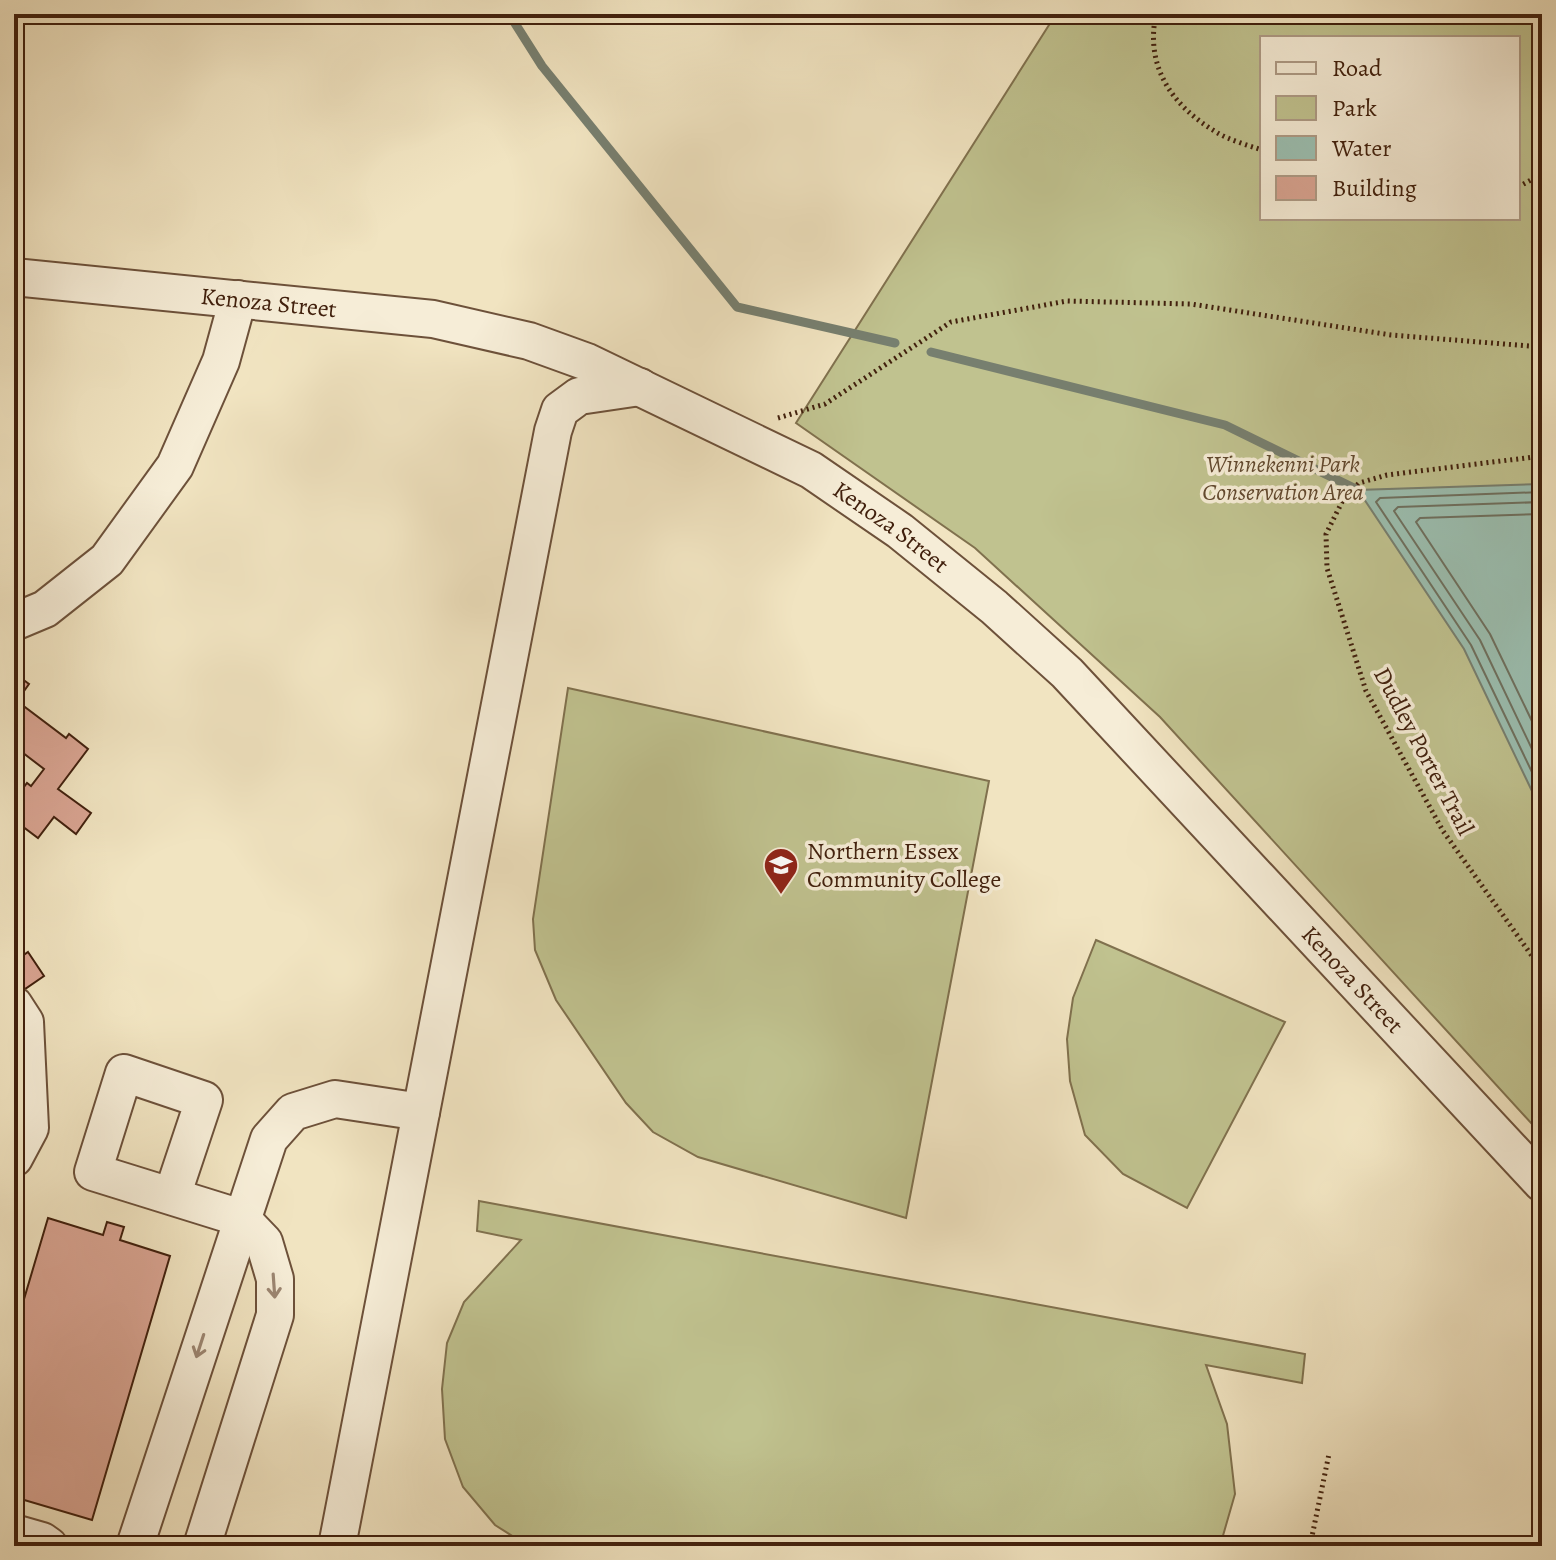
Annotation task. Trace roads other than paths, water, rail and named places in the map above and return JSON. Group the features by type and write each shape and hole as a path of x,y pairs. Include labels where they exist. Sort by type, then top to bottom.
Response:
{"street":[{"name":"Kenoza Street","path":"14,277 433,319 480,328 529,341 587,362 811,470 900,531 994,607 1067,673 1542,1183"},
{"path":"14,622 45,609 107,560 175,466 221,361 238,299"},
{"path":"337,1546 553,431 560,410 579,396 640,387"},
{"path":"14,1158 30,1128 18,1021"},
{"path":"135,1546 269,1139 293,1112 335,1099 421,1112"},
{"path":"172,1196 241,1218 264,1242 275,1279 275,1315 202,1546"},
{"path":"14,1533 49,1546"}],"water":[{"path":"1542,484 1542,812 1464,649 1358,490"}],"waterway":[{"path":"509,14 542,66 737,307 895,343"},
{"path":"931,352 1225,425 1358,490"}],"place":[{"name":"Northern Essex Community College","path":"781,896"}],"park label":[{"name":"Winnekenni Park Conservation Area","path":"1283,478"}]}
